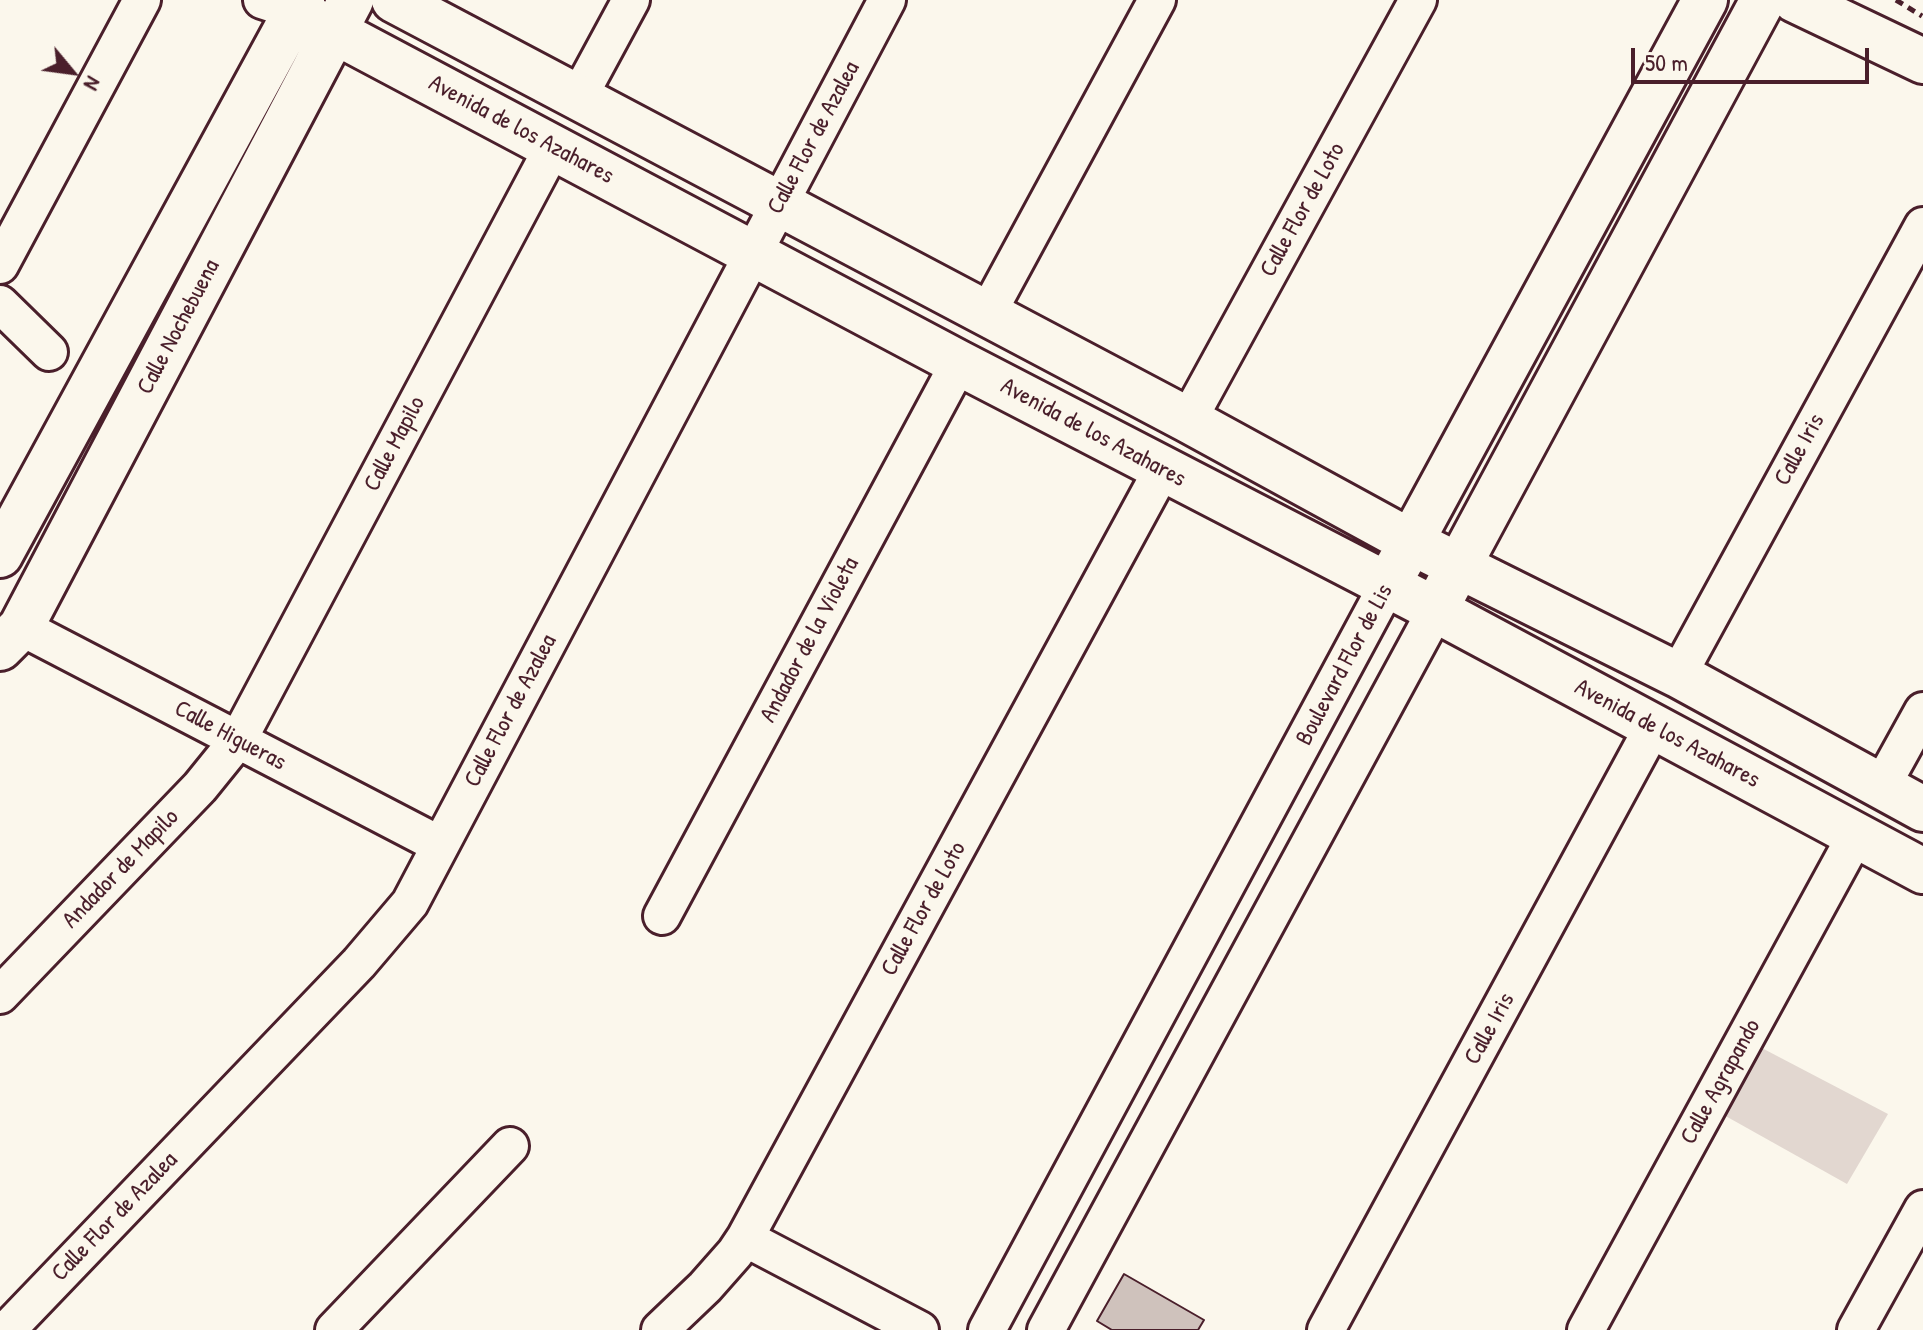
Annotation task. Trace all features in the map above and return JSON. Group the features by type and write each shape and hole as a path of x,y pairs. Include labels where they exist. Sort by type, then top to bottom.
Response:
{"street":[{"path":"0,265 142,0"},
{"path":"394,0 1188,420 1411,542 1678,675 1923,809"},
{"path":"578,98 631,0"},
{"name":"Calle Flor de Azalea","path":"7,1330 378,942 410,903 887,0"},
{"path":"987,314 1157,0"},
{"name":"Calle Flor de Loto","path":"1188,420 1418,0"},
{"name":"Boulevard Flor de Lis","path":"987,1330 1705,0"},
{"path":"1046,1330 1763,0"},
{"path":"1795,0 1923,61"},
{"name":"Avenida de los Azahares","path":"287,4 343,15 553,147 1162,470 1436,610 1923,871"},
{"name":"Calle Nochebuena","path":"0,555 287,4"},
{"name":"Calle Nochebuena","path":"10,638 343,15"},
{"name":"Calle Mapilo","path":"238,740 553,147"},
{"name":"Calle Iris","path":"1678,675 1923,226"},
{"path":"0,304 49,352"},
{"name":"Andador de la Violeta","path":"662,916 959,363"},
{"name":"Calle Flor de Loto","path":"660,1330 705,1287 745,1238 1162,470"},
{"name":"Calle Higueras","path":"10,638 238,740 440,845"},
{"path":"1881,787 1923,711"},
{"name":"Calle Iris","path":"1326,1330 1653,727"},
{"name":"Andador de Mapilo","path":"0,995 200,787 238,740"},
{"name":"Calle Agrapando","path":"1586,1330 1856,835"},
{"path":"334,1330 510,1146"},
{"path":"1856,1330 1923,1209"},
{"path":"745,1238 920,1330"}],"path":[{"path":"1896,0 1923,16"}],"shaded area":[{"path":"1758,1046 1888,1114 1847,1184 1722,1114"}],"building":[{"path":"1124,1274 1204,1320 1198,1330 1112,1330 1097,1321"}]}
